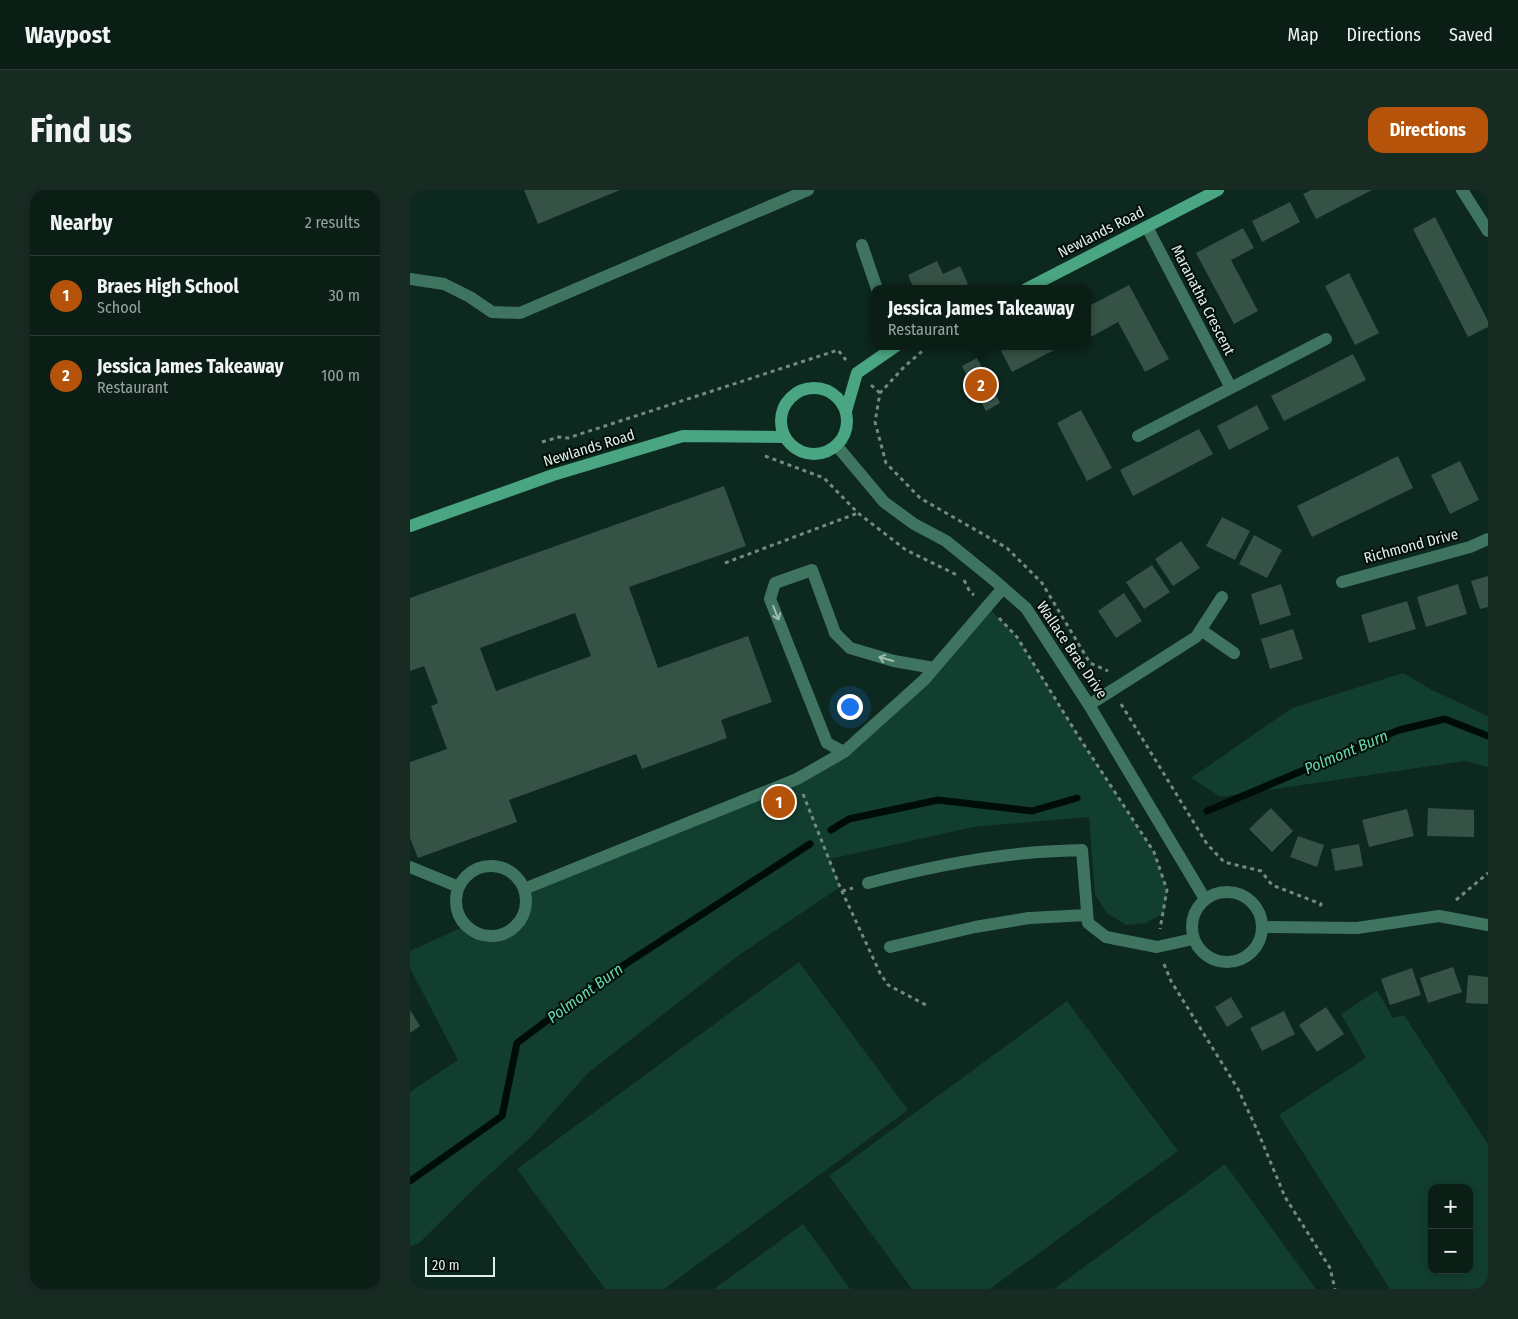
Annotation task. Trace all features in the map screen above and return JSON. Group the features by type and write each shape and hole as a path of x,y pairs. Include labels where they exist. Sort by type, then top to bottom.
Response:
{"main road":[{"name":"Newlands Road","path":"1034,285 1218,190"},
{"path":"846,411 857,374 890,350"},
{"path":"807,388 820,388 831,392 840,400 846,411 848,424 844,436 836,446 827,452 815,455 804,453 794,448 785,437 781,425 782,413 787,402 796,393 807,388"},
{"name":"Newlands Road","path":"410,526 553,475 683,436 785,437"}],"street":[{"path":"410,279 444,284 470,297 492,312 520,313 808,190"},
{"path":"1462,190 1488,231"},
{"name":"Maranatha Crescent","path":"1147,227 1231,388"},
{"path":"862,245 876,285"},
{"path":"1138,436 1326,339"},
{"name":"Wallace Brae Drive","path":"836,446 884,502 914,524 946,541 1026,608 1089,705 1205,899"},
{"name":"Richmond Drive","path":"1342,582 1470,547 1488,539"},
{"path":"844,752 827,742 770,599 775,583 812,570 835,633 850,648 894,661 934,668"},
{"path":"524,889 798,779 844,752 924,680 1003,588"},
{"path":"1089,705 1196,637 1222,597"},
{"path":"1201,630 1234,654"},
{"path":"868,883 899,874 972,860 1029,852 1082,850 1088,923 1106,937 1157,946 1193,939"},
{"path":"492,866 506,869 517,877 524,889 526,903 523,916 515,928 503,935 489,937 476,934 465,926 458,914 455,900 459,887 467,875 478,868 492,866"},
{"path":"410,867 459,887"},
{"path":"1223,892 1233,892 1251,902 1257,909 1263,927 1256,948 1245,958 1235,962 1217,961 1200,951 1193,939 1191,929 1192,920 1205,899 1223,892"},
{"path":"890,947 1002,922 1029,918 1087,915"},
{"path":"1263,927 1357,928 1439,916 1482,922 1488,925"}],"path":[{"path":"542,442 559,437 568,438 838,350 857,374 880,393"},
{"path":"763,455 824,478 858,513 906,550 963,578 970,592 987,606"},
{"path":"725,563 858,513"},
{"path":"798,779 840,887 880,973 888,985 926,1005"},
{"path":"1439,916 1488,872"}],"green space":[{"path":"987,606 1017,637 1077,734 1154,852 1167,890 1164,913 1146,923 1126,925 1107,913 1095,895 1089,817 973,827 830,859 840,887 739,955 588,1073 531,1137 480,1183 418,1244 410,1246 410,1092 458,1060 410,968 410,951 465,926 477,933 489,936 500,935 509,931 517,924 522,915 525,903 524,889 844,752 924,680"},
{"path":"1403,673 1432,690 1488,716 1488,767 1465,761 1221,797 1191,778 1292,708"},
{"path":"799,962 908,1110 664,1289 605,1289 517,1169"},
{"path":"1377,990 1393,1018 1404,1015 1488,1144 1488,1289 1390,1289 1279,1115 1366,1058 1341,1014"},
{"path":"1067,1001 1178,1151 990,1289 912,1289 829,1176"},
{"path":"1225,1164 1316,1289 1054,1289"},
{"path":"803,1224 850,1289 714,1289"}],"building":[{"path":"524,190 620,190 538,224"},
{"path":"1311,190 1372,190 1316,219 1303,194"},
{"path":"1290,202 1300,222 1262,242 1252,221"},
{"path":"1435,217 1488,321 1488,327 1468,337 1413,229"},
{"path":"1243,228 1254,248 1231,260 1258,311 1234,324 1196,253"},
{"path":"937,261 943,274 960,266 968,284 912,285 908,275"},
{"path":"1349,273 1379,333 1355,345 1325,286"},
{"path":"1129,285 1169,359 1145,372 1118,322 1091,337 1091,305"},
{"path":"1003,350 1054,350 1012,372 1001,351"},
{"path":"1353,354 1366,380 1284,421 1271,396"},
{"path":"977,358 1000,403 986,411 962,366"},
{"path":"1257,405 1269,429 1229,450 1217,426"},
{"path":"1081,410 1112,468 1087,481 1057,423"},
{"path":"1199,429 1213,454 1133,496 1120,470"},
{"path":"1398,456 1413,488 1312,537 1297,506"},
{"path":"1460,461 1479,500 1450,514 1431,475"},
{"path":"724,486 746,546 629,587 658,668 748,636 772,702 721,720 727,738 642,769 636,754 509,800 517,822 418,858 410,838 410,762 447,749 431,706 438,703 424,666 410,671 410,598","holes":["575,613 591,656 496,691 480,648"]},
{"path":"1222,517 1250,531 1235,560 1206,546"},
{"path":"1254,535 1282,550 1267,578 1239,564"},
{"path":"1181,541 1200,568 1173,586 1155,559"},
{"path":"1152,565 1170,592 1144,609 1126,582"},
{"path":"1488,576 1488,607 1480,609 1471,581"},
{"path":"1281,584 1291,615 1260,625 1251,594"},
{"path":"1458,584 1467,614 1426,627 1417,597"},
{"path":"1124,593 1142,621 1116,638 1098,611"},
{"path":"1407,601 1416,629 1369,643 1361,615"},
{"path":"1293,629 1303,659 1270,669 1261,639"},
{"path":"1271,808 1293,831 1272,852 1249,829"},
{"path":"1428,808 1474,810 1474,837 1427,836"},
{"path":"1407,809 1414,836 1369,847 1362,820"},
{"path":"1298,836 1324,845 1317,867 1290,857"},
{"path":"1359,844 1363,866 1335,871 1331,849"},
{"path":"1453,967 1462,992 1428,1003 1420,978"},
{"path":"1412,968 1421,995 1390,1005 1381,979"},
{"path":"1468,975 1488,977 1488,1004 1466,1003"},
{"path":"1231,997 1243,1017 1227,1027 1215,1007"},
{"path":"1326,1007 1344,1034 1317,1052 1299,1025"},
{"path":"410,1010 420,1026 410,1033"},
{"path":"1284,1011 1295,1034 1262,1051 1250,1028"}],"waterway":[{"name":"Polmont Burn","path":"1207,811 1399,730 1445,719 1488,736"},
{"name":"Polmont Burn","path":"831,830 849,819 938,800 1032,811 1077,798"},
{"name":"Polmont Burn","path":"410,1181 502,1116 517,1043 604,978 810,844"}],"place":[{"name":"Jessica James Takeaway","path":"981,385"},
{"name":"Braes High School","path":"779,802"}]}
